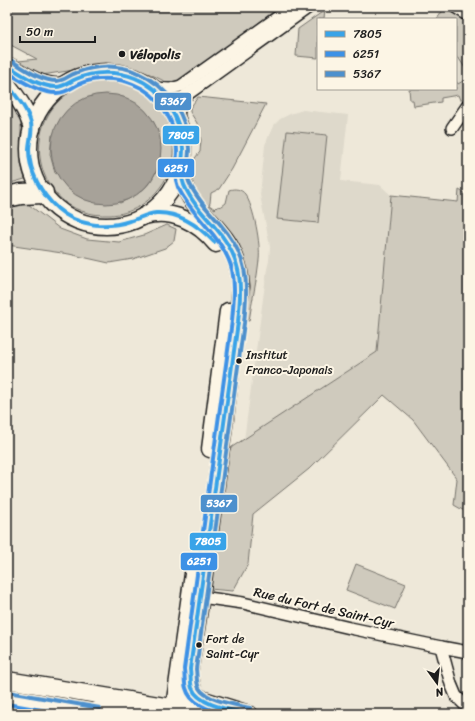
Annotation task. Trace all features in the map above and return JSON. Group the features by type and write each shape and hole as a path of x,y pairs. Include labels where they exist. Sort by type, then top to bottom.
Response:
{"highway":[{"path":"7,197 21,194 43,193"}],"main road":[{"path":"7,65 40,83 63,86"},
{"path":"144,216 158,206 167,196 174,185 180,169 183,156 183,144 178,121 168,103 152,88 134,78 121,74 108,73 87,75 74,79 50,97 42,107 32,129 29,148 30,161 35,178 43,193 65,214 89,224 115,225 128,223 144,216 157,213 173,215 188,220 201,228 214,241 224,257 230,275 231,286 194,570 181,712"},
{"path":"7,84 27,113 32,129"},
{"path":"180,169 184,185 193,202 221,234 232,250 237,264 241,287 226,418 201,597 190,669 181,712"},
{"path":"190,669 192,687 197,697 214,704 249,714"},
{"path":"7,680 181,712 207,714"},
{"path":"7,698 95,713 102,708 141,714"}],"street":[{"path":"152,88 170,89 181,86 292,7"},
{"path":"178,121 179,108 185,96 309,7"},
{"path":"455,7 468,15"},
{"path":"452,128 468,106"},
{"name":"Rue du Fort de Saint-Cyr","path":"201,597 243,604 468,652"},
{"path":"441,647 450,684 456,696 468,708"}],"shaded area":[{"name":"Vélopolis","path":"7,7 279,7 187,78 175,83 168,83 150,74 126,66 74,70 42,75 10,62 37,59 7,43"},
{"path":"443,7 468,7 468,73 457,58 457,18 438,18 443,10"},
{"path":"325,10 324,18 317,18 317,58 296,56 298,29"},
{"path":"457,46 468,53 468,85 463,93 410,100 409,90 457,90"},
{"path":"468,78 468,99 460,100 458,95 441,98 441,102 414,106 413,100 410,100 409,90 457,90 457,82 458,84"},
{"path":"100,81 127,84 144,92 155,102 164,114 170,128 173,143 173,158 169,172 161,186 151,198 132,210 110,215 82,211 60,198 46,178 40,155 42,131 52,109 71,91","holes":["52,135 160,164 149,184 145,188 135,196 120,203 55,173 50,154"]},
{"path":"7,89 21,114 21,164 25,179 7,184"},
{"path":"106,94 127,98 137,103 145,110 152,118 157,128 161,149 157,170 152,180 145,188 137,195 127,200 106,204 85,200 75,195 67,188 60,180 55,170 51,149 55,128 60,118 67,110 75,103 85,98"},
{"path":"198,97 266,104 232,169 219,189 211,193 209,205 215,209 222,206 226,203 229,190 236,189 245,194 251,208 259,245 259,260 249,321 242,320 245,293 187,181 191,165 200,152 201,140 197,123 190,112 190,108"},
{"name":"Institut Franco-Japonais","path":"303,110 348,115 341,181 380,185 391,195 377,352 244,440 270,247 260,195 265,145 273,126 280,119"},
{"path":"287,131 327,135 318,223 277,219"},
{"path":"459,190 468,195 468,513 454,505 457,479 413,420 384,395 309,469 253,514 248,564 233,591 209,589 228,453 232,447 377,352 391,195 458,202"},
{"path":"28,204 60,229 87,239 119,242 144,235 167,225 176,229 174,241 165,248 133,259 109,263 69,254 7,245 7,207"},
{"path":"356,564 406,584 395,609 346,590"},
{"path":"7,704 65,714 7,714"}],"transit line":[{"name":"5367","path":"10,60 32,74 44,79 57,81 91,68 115,67 138,73 158,86 167,94 174,104 185,125 189,149 187,170 189,182 199,199 230,236 237,247 246,282 244,323 196,669 198,686 208,696 222,702 250,708"},
{"name":"7805","path":"7,65 43,85 56,87 62,86 90,74 113,73 135,78 154,90 169,106 179,127 183,149 181,172 184,185 198,207 224,238 231,249 240,282 238,322 190,669 192,688 202,699 226,709 249,714"},
{"name":"6251","path":"7,72 37,89 50,92 63,92 79,84 92,80 113,79 133,84 151,95 165,110 174,130 177,151 175,174 178,187 190,207 224,249 229,260 234,281 232,321 184,669 185,686 188,694 201,706 224,714"},
{"name":"7805","path":"7,84 24,107 31,123 32,130 29,150 31,166 37,182 46,197 58,209 74,219 102,225 121,223 149,214 164,213 188,221 214,242"},
{"name":"5367","path":"8,692 100,708"},
{"name":"6251","path":"7,704 64,714"}],"place":[{"name":"Vélopolis","path":"122,54"},
{"name":"Institut Franco-Japonais","path":"239,361"},
{"name":"Fort de Saint-Cyr","path":"199,645"}]}
